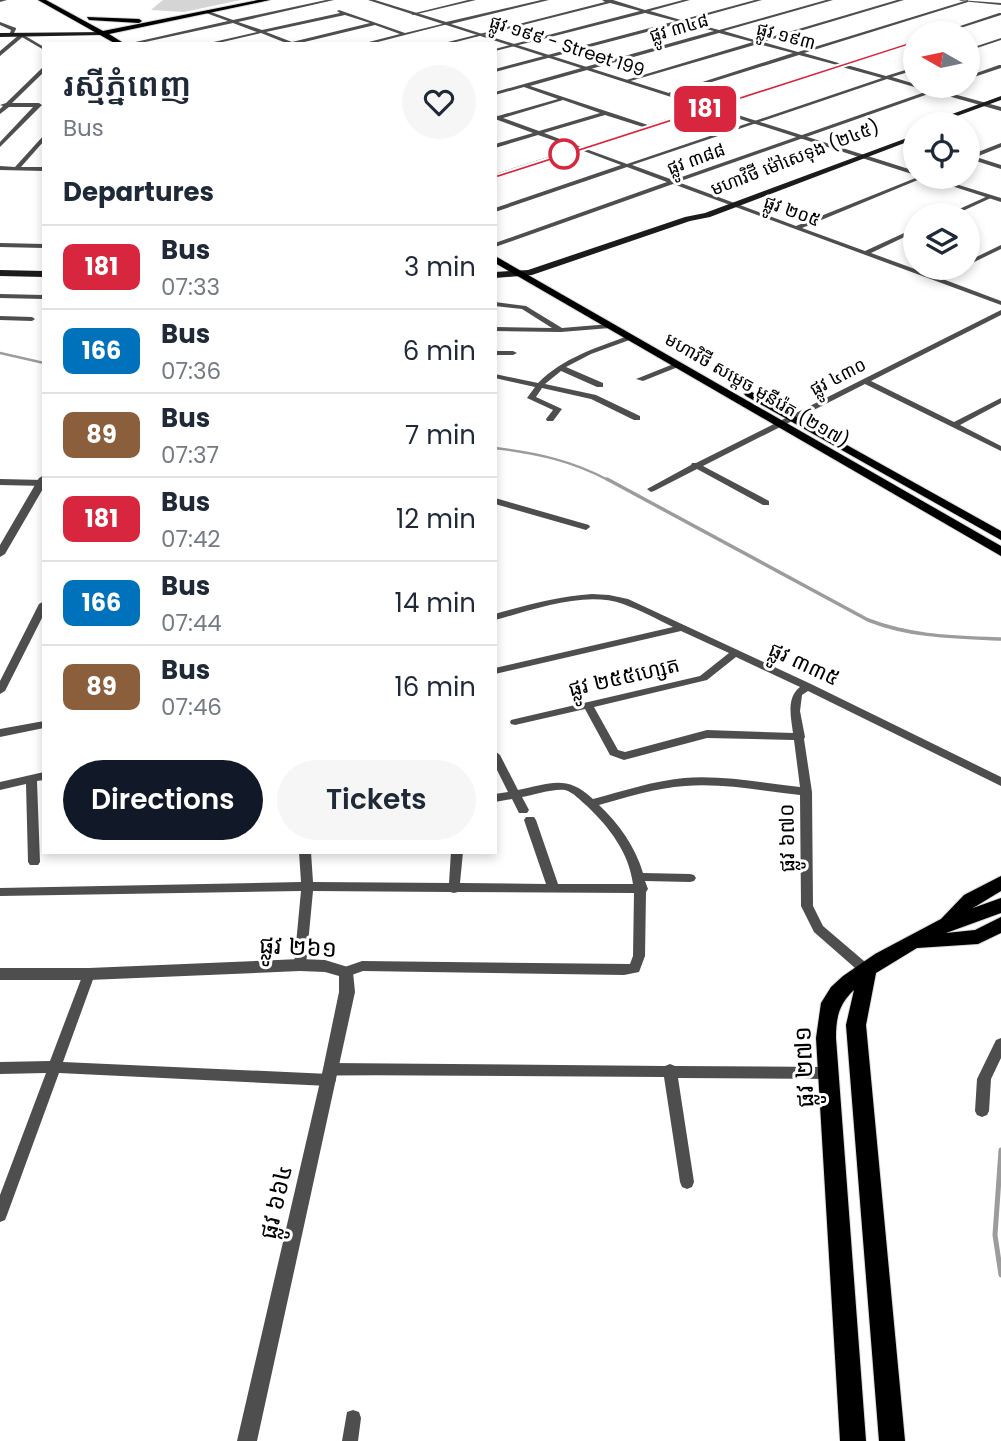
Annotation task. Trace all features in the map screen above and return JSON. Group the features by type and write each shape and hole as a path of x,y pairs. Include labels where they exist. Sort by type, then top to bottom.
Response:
{"main road":[{"path":"41,0 132,42"},
{"path":"54,0 89,18 120,42"},
{"path":"0,33 106,31 251,0"},
{"path":"0,33 22,35 106,31 267,0"},
{"path":"89,18 152,21"},
{"path":"961,112 1001,98"},
{"path":"980,113 998,107"},
{"name":"មហាវិថី ម៉ៅសេទុង (២៤៥)","path":"688,219 724,201 903,134"},
{"name":"មហាវិថី ម៉ៅសេទុង (២៤៥)","path":"497,282 533,276 612,251 623,243 734,205 903,141"},
{"name":"មហាវិថី សម្តេច មុនីរ៉េត (២១៧)","path":"497,249 533,276 610,326 1001,552"},
{"name":"មហាវិថី សម្តេច មុនីរ៉េត (២១៧)","path":"497,260 533,276 1001,536"},
{"path":"0,267 42,267"},
{"path":"0,273 42,274"},
{"name":"មហាវិថី ម៉ៅសេទុង (២៤៥)","path":"497,275 533,276"},
{"path":"972,534 1001,560"},
{"path":"948,923 970,900 1001,883"},
{"path":"948,923 986,913 1001,905"},
{"name":"ផ្លូវ ២៧១","path":"853,1441 826,1022 837,992 948,923"},
{"path":"915,943 978,937 1001,924"},
{"path":"867,971 856,1025 892,1441"}],"street":[{"path":"138,42 332,0"},
{"name":"ផ្លូវ ១៩៩ - Street 199","path":"370,0 903,169"},
{"path":"413,14 474,0"},
{"path":"371,42 547,0"},
{"path":"449,42 617,0"},
{"path":"497,49 688,0"},
{"path":"497,70 760,0"},
{"name":"ផ្លូវ ៣៤៨","path":"497,93 831,0"},
{"path":"625,81 902,0"},
{"path":"961,0 1001,4"},
{"name":"ផ្លូវ ១៩៣","path":"607,1 903,82"},
{"path":"668,94 967,1"},
{"path":"317,3 326,7"},
{"path":"336,10 405,34"},
{"path":"208,12 288,42"},
{"path":"216,42 346,13"},
{"path":"979,21 1001,14"},
{"path":"0,23 14,29 12,32"},
{"path":"295,42 376,24"},
{"path":"0,54 22,35 42,48"},
{"path":"980,46 1001,39"},
{"path":"497,175 903,46"},
{"path":"980,74 1001,66"},
{"path":"0,112 4,105 42,71"},
{"path":"497,208 903,72"},
{"path":"525,86 648,127"},
{"name":"ផ្លូវ ៣៨៨","path":"497,246 910,98"},
{"name":"ផ្លូវ ១៩៣","path":"961,98 998,107"},
{"path":"497,118 564,99"},
{"path":"4,105 40,105"},
{"path":"0,145 40,105"},
{"path":"497,145 605,113"},
{"name":"ផ្លូវ ២០៥","path":"497,118 903,267"},
{"path":"17,168 42,139"},
{"path":"980,154 1001,145"},
{"path":"980,161 1001,167"},
{"path":"0,168 42,169"},
{"path":"796,228 903,185"},
{"path":"964,189 1001,200"},
{"path":"976,203 990,197"},
{"path":"865,253 903,236"},
{"path":"0,245 42,246"},
{"path":"980,257 1001,247"},
{"name":"ផ្លូវ ២០៥","path":"940,280 1001,303"},
{"path":"0,296 42,297"},
{"path":"497,304 524,307 561,330"},
{"name":"ផ្លូវ ៤៣០","path":"651,489 1001,312"},
{"path":"0,318 32,319"},
{"path":"497,329 561,330 610,326"},
{"path":"558,409 531,400 539,385 559,367 581,355 631,338"},
{"path":"497,353 513,354"},
{"path":"640,379 679,365"},
{"path":"559,367 600,386"},
{"path":"497,376 593,397 637,418"},
{"path":"865,381 1001,449"},
{"path":"550,419 575,392"},
{"path":"954,426 1001,400"},
{"path":"695,465 766,503"},
{"path":"0,482 42,481"},
{"path":"0,554 42,483"},
{"path":"497,502 586,527"},
{"name":"ផ្លូវ ៣៣៥","path":"497,617 585,596 603,595 625,601 807,685 1001,782"},
{"path":"0,691 42,608"},
{"path":"497,671 681,628"},
{"name":"ផ្លូវ ២៥៥ហ្សេត","path":"515,722 703,678 735,653"},
{"name":"ផ្លូវ ៦៧០","path":"807,685 797,694 795,711 806,792 807,905 818,929 867,971"},
{"path":"588,705 614,751 624,756 707,734 800,737"},
{"path":"0,733 42,724"},
{"path":"497,759 517,794 554,889"},
{"path":"0,786 38,778 34,862"},
{"path":"591,803 661,785 687,782 806,792"},
{"path":"497,798 563,786 574,788 622,839 641,883"},
{"path":"300,965 307,886 305,854"},
{"path":"454,889 457,854"},
{"path":"0,892 307,886 554,889 690,878"},
{"name":"ផ្លូវ ២៦១","path":"0,974 89,974 300,965 325,966 346,972 362,966 624,970 635,968 639,956 641,883"},
{"name":"ផ្លូវ ៦៦៤","path":"247,1441 348,992 346,972"},
{"path":"0,1215 6,1182 55,1067 89,974"},
{"path":"982,1111 984,1079 1001,1044"},
{"path":"0,1068 330,1074 670,1070 829,1073"},
{"path":"670,1070 687,1182"},
{"path":"350,1441 353,1418"}],"shaded area":[{"path":"163,0 241,0 184,12 151,10"}],"waterway":[{"path":"0,353 42,363"},
{"path":"497,448 554,459 610,481"},
{"path":"607,479 868,620 917,633 1001,639"},
{"path":"1001,1150 995,1235 1001,1275"}],"bus line":[{"name":"181","path":"497,175 903,46"}]}
